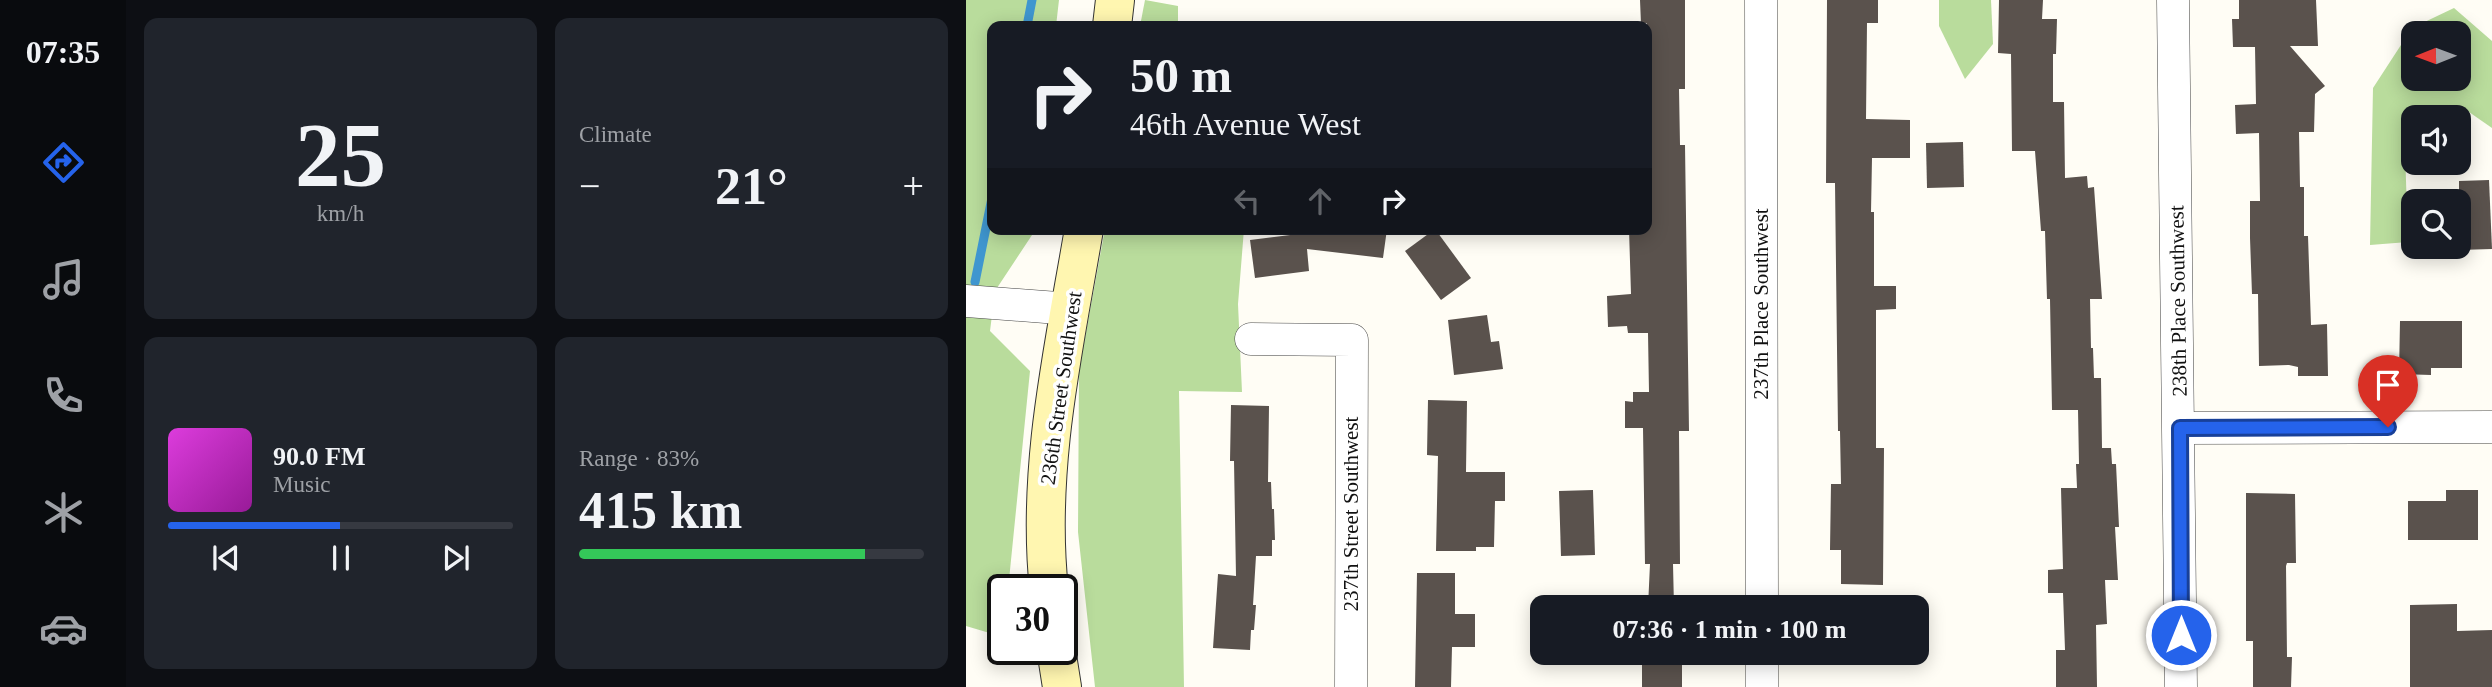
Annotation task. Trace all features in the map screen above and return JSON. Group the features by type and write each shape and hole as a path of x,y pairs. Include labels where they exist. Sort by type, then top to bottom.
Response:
{"main road":[{"path":"1113,21 1115,0"},
{"name":"236th Street Southwest","path":"1047,574 1045,550 1048,459 1059,373 1083,235"},
{"path":"1059,665 1062,687"}],"street":[{"name":"237th Place Southwest","path":"1761,0 1762,595"},
{"name":"238th Place Southwest","path":"2173,0 2182,687"},
{"path":"966,301 1071,309"},
{"name":"237th Street Southwest","path":"1251,340 1352,340 1350,687"},
{"path":"2180,428 2492,427"},
{"path":"1762,665 1762,687"}],"green space":[{"path":"966,0 1059,0 1057,21 987,21 987,235 1032,235 995,291 990,331 1030,371 1010,574 987,574 987,632 966,626"},
{"path":"1145,0 1178,6 1178,21 1141,21"},
{"path":"1939,0 1991,0 1993,44 1965,79 1939,26"},
{"path":"2454,8 2469,21 2427,21"},
{"path":"2471,23 2492,41 2492,128 2471,113 2471,105 2401,105 2401,175 2406,175 2406,189 2401,189 2401,243 2370,245 2373,88 2401,45 2401,91 2471,91"},
{"path":"1104,235 1244,235 1238,304 1242,392 1179,391 1184,687 1095,687 1078,532 1079,370"}],"building":[{"path":"1640,0 1685,0 1685,89 1679,89 1680,145 1685,145 1689,431 1679,431 1680,564 1673,564 1674,595 1649,595 1650,564 1645,564 1643,428 1625,428 1625,401 1633,402 1633,392 1649,392 1648,333 1628,333 1627,326 1608,327 1607,296 1631,294 1629,235 1652,235 1652,21 1641,21"},
{"path":"1827,0 1878,0 1878,23 1867,23 1866,119 1910,120 1910,158 1872,158 1874,286 1896,286 1896,309 1876,310 1876,448 1884,448 1883,585 1841,584 1841,550 1830,550 1831,484 1841,484 1835,183 1826,183"},
{"path":"1999,0 2043,0 2042,19 2057,19 2056,54 2053,54 2053,102 2064,102 2065,178 2087,176 2088,188 2094,187 2102,299 2090,299 2091,348 2094,378 2101,378 2102,448 2111,448 2112,464 2116,464 2119,527 2115,527 2118,580 2105,580 2107,624 2096,625 2097,687 2056,687 2056,650 2065,650 2063,593 2048,593 2048,570 2063,569 2061,488 2077,488 2078,410 2052,410 2050,299 2047,299 2045,231 2041,231 2035,151 2012,151 2011,54 1998,53"},
{"path":"2239,0 2316,0 2318,46 2290,46 2325,86 2315,94 2314,132 2299,132 2300,187 2304,187 2304,236 2308,236 2311,325 2327,324 2328,376 2298,376 2298,367 2289,365 2259,366 2258,294 2252,294 2250,201 2260,201 2259,133 2236,134 2235,105 2256,104 2255,47 2233,47 2232,19 2239,19"},
{"path":"1963,142 1964,187 1927,188 1926,143"},
{"path":"2489,180 2492,249 2471,250 2471,189 2459,189 2459,181"},
{"path":"1290,235 1386,235 1383,258 1307,249 1309,271 1255,278 1250,240"},
{"path":"1427,235 1439,235 1471,278 1441,300 1405,251"},
{"path":"1487,315 1491,342 1499,341 1503,369 1454,375 1448,320"},
{"path":"2400,321 2462,321 2462,368 2431,368 2431,375 2399,374"},
{"path":"1428,400 1467,401 1466,472 1505,472 1505,501 1495,501 1494,547 1476,547 1476,551 1436,551 1438,456 1427,455"},
{"path":"1231,405 1269,406 1268,482 1271,482 1275,540 1272,540 1272,556 1256,556 1253,605 1256,605 1250,650 1213,648 1218,574 1236,576 1234,461 1230,461"},
{"path":"1593,490 1595,555 1561,556 1559,491"},
{"path":"2446,490 2478,490 2478,540 2408,540 2408,501 2446,501"},
{"path":"2246,493 2295,494 2296,563 2287,563 2286,566 2287,657 2292,657 2291,687 2253,687 2253,641 2246,641"},
{"path":"1417,573 1455,573 1455,614 1475,614 1475,647 1452,647 1451,687 1415,687"},
{"path":"2457,604 2457,631 2492,630 2492,687 2410,687 2410,605"},
{"path":"1642,665 1682,665 1682,687 1642,687"}],"waterway":[{"path":"1028,21 1032,0"},
{"path":"975,282 987,223"}],"route":[{"path":"2181,635 2180,428 2388,427"}]}
